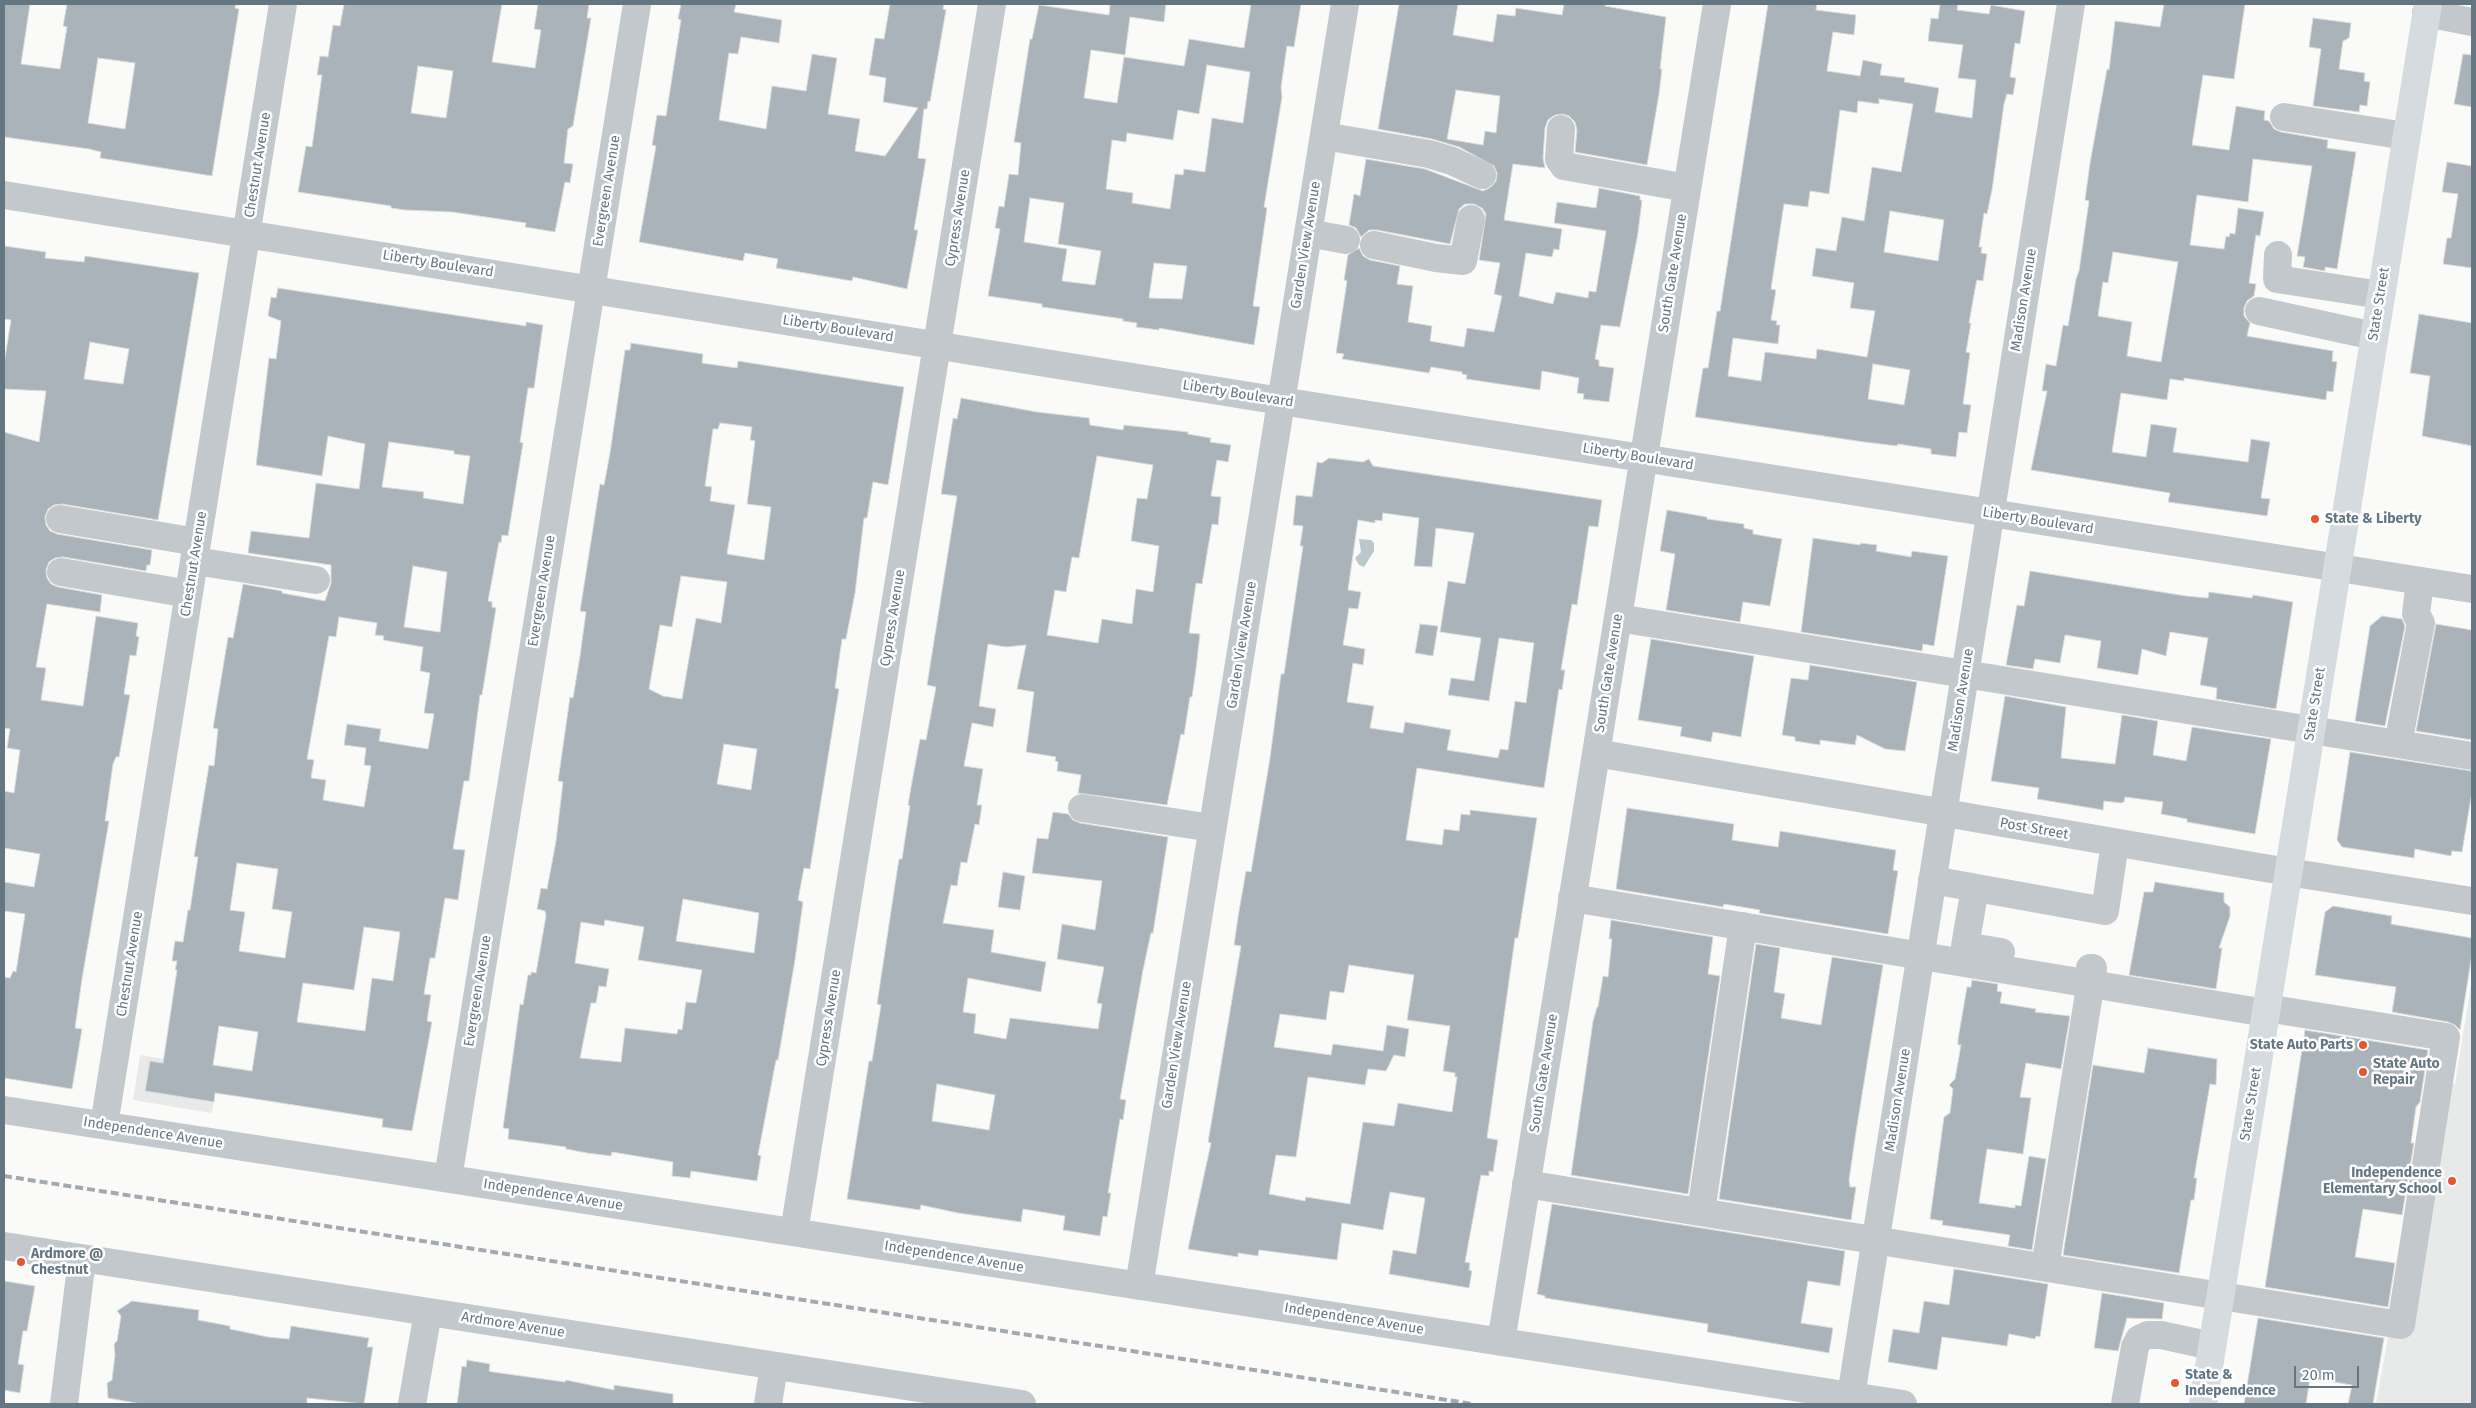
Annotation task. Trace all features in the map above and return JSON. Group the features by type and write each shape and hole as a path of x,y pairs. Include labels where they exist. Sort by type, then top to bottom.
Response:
{"main road":[{"name":"State Street","path":"2203,1404 2427,9"}],"street":[{"name":"Chestnut Avenue","path":"104,1125 283,4"},
{"name":"Evergreen Avenue","path":"448,1178 637,4"},
{"name":"Cypress Avenue","path":"794,1232 992,4"},
{"name":"Garden View Avenue","path":"1138,1286 1345,4"},
{"name":"South Gate Avenue","path":"1501,1342 1717,4"},
{"name":"Madison Avenue","path":"1851,1396 2071,4"},
{"path":"2427,9 2472,22"},
{"path":"2284,117 2406,136"},
{"path":"1561,129 1559,159 1564,166 1687,188"},
{"path":"1324,136 1429,154 1452,160 1482,175"},
{"name":"Liberty Boulevard","path":"4,195 1281,401 2472,590"},
{"path":"1374,245 1436,258 1463,261 1471,219"},
{"path":"1308,233 1346,240"},
{"path":"2278,255 2277,279 2381,295"},
{"path":"2260,311 2374,336"},
{"path":"60,519 316,580"},
{"path":"61,572 189,594"},
{"path":"2398,744 2421,622 2416,614 2420,581"},
{"path":"1618,618 2472,756"},
{"name":"Post Street","path":"1596,753 2115,843 2472,901"},
{"path":"1082,808 1212,828"},
{"path":"1932,880 2105,912 2115,843"},
{"path":"1975,888 1965,946 2093,968 2044,1267"},
{"path":"1526,1184 2401,1325 2446,1037 2090,984 1572,898"},
{"path":"1701,1212 1743,926"},
{"name":"Independence Avenue","path":"4,1110 1903,1404"},
{"name":"Ardmore Avenue","path":"4,1246 1022,1404"},
{"path":"64,1404 82,1259"},
{"path":"412,1404 428,1312"},
{"path":"2125,1404 2135,1347 2139,1339 2148,1335 2161,1335 2212,1346"},
{"path":"768,1404 774,1366"}],"shaded area":[{"path":"1359,539 1371,540 1374,543 1374,551 1364,567 1359,565 1355,558 1361,552"},
{"name":"Independence Elementary School","path":"2472,979 2472,1404 2376,1404 2389,1332 2412,1335 2449,1084 2455,1084"},
{"path":"140,1055 219,1068 212,1113 133,1100"}],"building":[{"path":"4,4 30,4 21,64 60,69 67,27 63,26 67,4 236,4 235,8 239,9 212,176 100,158 101,152 89,149 4,137","holes":["98,58 135,63 125,129 88,123"]},
{"path":"344,4 502,4 492,62 535,68 541,30 534,29 538,4 589,4 587,18 591,18 573,126 568,129 564,163 573,164 570,183 565,182 555,232 525,227 526,223 452,212 405,210 391,208 391,206 298,192 306,146 312,147 322,75 317,75 320,56 328,57 333,25 340,26","holes":["418,66 453,71 446,118 411,113"]},
{"path":"681,4 736,4 734,12 782,20 779,43 741,37 738,54 729,53 719,120 766,129 772,86 806,91 812,54 837,58 828,114 860,119 855,151 885,156 918,108 883,102 886,78 869,75 875,38 884,39 890,4 944,4 943,9 946,10 930,102 928,101 927,109 924,109 918,158 926,159 914,230 918,230 907,289 853,277 852,281 776,268 778,259 745,253 743,261 639,242 656,146 652,145 657,115 666,116 681,20 678,19"},
{"path":"1110,4 1166,4 1164,22 1130,17 1125,55 1091,50 1084,98 1117,103 1124,57 1184,66 1189,39 1244,48 1251,4 1301,4 1294,47 1287,46 1281,87 1282,97 1264,207 1267,208 1253,306 1260,307 1254,345 1159,328 1159,330 1136,327 1137,323 1123,321 1123,319 1042,307 1042,304 988,296 1000,229 995,228 999,206 1004,207 1009,174 1018,175 1021,143 1014,142 1030,39 1032,39 1039,5 1109,15","holes":["1207,65 1250,72 1243,123 1212,118 1205,172 1184,169 1183,175 1175,174 1170,209 1132,203 1133,193 1106,189 1112,140 1126,142 1127,133 1173,140 1178,110 1199,114","1030,198 1064,203 1058,244 1101,251 1095,285 1062,281 1067,249 1024,242","1154,263 1187,266 1182,299 1149,298"]},
{"path":"1399,4 1458,4 1453,35 1493,42 1497,14 1515,16 1516,8 1562,15 1564,4 1606,4 1605,6 1666,17 1659,94 1647,165 1575,152 1577,130 1575,122 1569,116 1563,114 1555,115 1548,120 1545,128 1543,158 1545,168 1513,164 1504,220 1562,229 1559,250 1554,249 1552,257 1526,253 1519,296 1553,304 1556,292 1588,298 1589,291 1596,292 1606,231 1554,223 1557,202 1596,208 1599,188 1640,196 1640,200 1642,200 1638,233 1620,327 1601,325 1595,359 1599,360 1599,366 1614,368 1609,402 1583,399 1584,394 1577,393 1579,378 1542,371 1540,390 1466,379 1467,375 1462,374 1462,372 1431,367 1429,373 1342,359 1344,354 1336,353 1347,281 1344,280 1348,255 1359,248 1363,256 1370,260 1400,266 1397,284 1413,286 1408,322 1432,326 1430,341 1464,347 1467,328 1494,332 1502,296 1494,294 1500,263 1479,260 1486,214 1482,208 1474,204 1465,204 1459,209 1450,244 1377,230 1369,230 1361,237 1356,228 1349,225 1354,194 1360,196 1366,159 1425,169 1483,191 1491,187 1496,181 1497,173 1494,166 1459,147 1432,139 1378,129","holes":["1456,90 1500,96 1496,133 1485,131 1483,145 1447,139"]},
{"path":"1768,4 1817,4 1816,10 1856,15 1854,35 1833,32 1827,71 1860,76 1863,60 1882,64 1880,75 1905,78 1904,82 1939,88 1935,112 1972,118 1976,80 1958,78 1963,45 1928,41 1931,18 1938,19 1940,4 1958,4 1957,10 1989,14 1991,5 2025,11 2020,44 2015,43 2010,77 2016,78 2013,95 2007,94 2004,104 1992,190 1987,214 1984,213 1979,247 1982,247 1981,253 1987,254 1983,281 1977,280 1976,284 1966,352 1970,353 1963,404 1971,405 1967,433 1959,432 1956,457 1931,454 1931,449 1898,444 1897,446 1864,442 1695,417 1703,368 1708,368 1717,311 1720,311","holes":["1879,99 1913,104 1901,172 1872,167 1864,221 1842,217 1836,251 1816,248 1812,276 1854,283 1850,308 1875,311 1867,357 1817,349 1816,359 1765,352 1761,381 1728,376 1733,338 1778,344 1780,325 1776,325 1777,321 1771,320 1776,290 1771,289 1784,204 1808,207 1810,191 1829,194 1840,110 1857,113 1858,101 1879,104","1890,211 1944,220 1938,261 1884,252","1873,364 1910,370 1904,405 1868,399"]},
{"path":"2164,4 2245,4 2234,79 2203,75 2192,145 2229,150 2236,106 2265,111 2264,120 2269,121 2274,129 2281,132 2328,140 2327,148 2356,152 2337,269 2325,267 2325,271 2303,267 2305,257 2297,256 2312,166 2253,159 2248,202 2197,195 2190,245 2224,249 2226,236 2229,237 2230,233 2235,234 2238,208 2264,212 2260,236 2256,235 2249,283 2256,284 2254,296 2247,301 2244,308 2244,316 2250,323 2247,336 2333,351 2332,361 2337,362 2333,392 2327,391 2326,400 2184,378 2184,381 2170,379 2167,400 2121,393 2112,452 2146,457 2151,424 2177,428 2173,452 2248,462 2251,439 2270,442 2261,498 2270,499 2267,516 2168,502 2170,493 2031,470 2047,391 2042,391 2046,364 2056,366 2063,325 2068,326 2079,271 2089,201 2085,200 2090,163 2107,69 2109,70 2115,21 2160,27","holes":["2113,252 2178,262 2161,362 2127,356 2132,322 2098,316 2103,282 2108,283"]},
{"path":"2313,18 2351,23 2349,38 2343,41 2339,69 2365,73 2364,81 2370,82 2367,106 2360,105 2359,112 2313,106 2321,49 2309,47"},
{"path":"2463,54 2472,55 2472,107 2454,104"},
{"path":"2447,162 2472,166 2472,268 2443,264 2447,238 2451,238 2458,194 2442,192"},
{"path":"4,246 46,252 45,258 84,262 85,256 199,273 158,520 62,504 54,505 48,509 45,517 46,525 50,531 57,534 152,550 150,565 147,565 146,571 63,557 55,558 49,562 46,570 47,578 51,584 102,595 100,612 47,604 36,667 46,668 41,700 83,706 96,616 138,623 136,636 139,637 136,656 130,655 124,694 130,695 119,757 116,757 113,764 105,821 109,821 75,1028 82,1029 72,1089 4,1078 4,977 10,978 13,971 16,972 25,914 4,911 4,882 34,887 40,854 4,848 4,791 14,793 20,750 7,748 10,729 4,728 4,432 39,442 46,391 4,389 4,364 11,320 4,319","holes":["90,342 129,349 123,384 84,379"]},
{"path":"278,288 526,326 526,322 543,325 534,388 528,388 520,442 523,443 508,536 502,535 501,543 499,542 488,601 492,602 492,607 496,608 482,695 480,695 469,781 464,781 453,849 465,850 458,900 445,898 435,958 430,958 424,994 431,995 427,1021 432,1022 412,1131 382,1127 383,1119 262,1100 215,1093 214,1102 145,1091 150,1061 163,1063 177,970 175,970 177,961 172,961 175,941 183,942 188,910 190,910 198,857 194,857 209,765 214,766 218,729 213,728 228,637 233,638 243,584 325,601 331,583 331,565 248,553 251,531 309,538 316,483 359,489 365,444 328,436 322,476 256,465 269,358 276,359 281,321 268,316 271,297 276,298","holes":["389,442 454,451 454,454 470,456 463,504 423,498 424,492 382,487","413,566 447,572 440,632 404,627","339,617 377,623 375,635 384,636 383,640 423,647 420,671 430,673 424,713 434,714 428,749 379,741 381,729 347,724 344,745 366,748 364,765 371,766 364,807 323,800 326,780 311,778 314,760 307,759 329,636 336,637","237,863 278,869 272,909 292,912 285,958 239,951 245,912 230,910","364,927 400,932 393,981 372,978 365,1031 297,1022 303,983 354,990","219,1026 258,1032 252,1071 213,1065"]},
{"path":"2419,314 2472,323 2472,446 2422,436 2430,376 2410,373"},
{"path":"631,343 703,354 702,363 737,368 738,361 904,387 888,485 873,482 867,518 864,518 855,593 846,639 842,639 835,688 839,689 810,869 804,868 798,900 803,902 795,960 778,1060 776,1060 758,1155 761,1156 757,1181 691,1171 690,1178 672,1176 673,1162 612,1152 611,1156 587,1153 566,1149 566,1147 508,1139 509,1129 503,1128 520,1004 523,1005 528,975 531,975 531,972 536,973 546,916 545,911 537,909 541,888 547,889 556,841 563,782 558,781 570,697 573,698 586,612 580,611 600,484 604,485 610,453 625,350 630,350","holes":["720,423 752,427 750,440 755,441 747,504 771,507 764,560 727,554 735,505 710,501 712,487 705,486 713,429 718,429","681,576 727,582 721,623 696,618 682,699 663,696 649,689 660,625 672,627","724,744 757,749 751,790 717,784","683,899 759,913 754,953 676,941","605,920 644,927 638,960 702,970 696,1003 686,1002 682,1030 678,1029 677,1034 625,1028 621,1062 580,1058 591,1003 596,1003 599,986 606,987 609,969 575,963 581,922 604,926"]},
{"path":"961,398 1037,412 1089,418 1090,425 1123,430 1124,425 1188,432 1188,434 1211,438 1210,442 1231,445 1228,462 1217,460 1211,496 1221,497 1218,525 1212,524 1202,584 1196,583 1189,633 1200,634 1196,669 1184,735 1181,734 1167,805 1078,793 1081,775 1057,771 1058,762 1055,761 1056,757 1026,752 1034,692 1017,689 1026,645 1006,647 988,644 979,706 996,709 993,727 972,723 964,766 983,769 977,805 982,805 979,825 975,824 967,863 961,862 957,886 951,885 943,923 994,930 991,952 1046,962 1041,992 968,978 963,1012 976,1014 974,1033 1006,1039 1010,1018 1098,1029 1102,1004 1097,1003 1104,967 1057,959 1062,924 1095,930 1102,881 1032,873 1037,838 1048,839 1053,812 1068,814 1073,820 1080,823 1168,837 1153,933 1151,933 1143,970 1120,1099 1126,1100 1123,1120 1120,1119 1108,1193 1111,1193 1107,1217 1103,1216 1100,1236 1063,1230 1065,1216 1023,1209 1021,1222 958,1213 921,1205 920,1210 847,1199 869,1061 872,1061 881,1005 877,1004 899,859 902,859 911,787 920,739 926,740 936,687 927,685 957,496 941,494 953,418 957,419","holes":["1097,456 1153,465 1147,499 1137,498 1131,541 1159,546 1153,592 1136,589 1132,624 1102,619 1098,643 1047,635 1055,590 1066,592 1072,557 1079,558","937,1084 995,1095 989,1130 932,1121"]},
{"path":"1329,458 1363,462 1369,459 1373,466 1602,500 1598,527 1589,526 1577,605 1572,604 1561,670 1565,670 1562,690 1559,689 1544,788 1417,768 1406,840 1442,845 1444,829 1459,831 1461,814 1470,815 1470,810 1537,818 1518,938 1515,938 1487,1138 1498,1140 1493,1172 1489,1171 1489,1176 1481,1175 1465,1262 1470,1263 1469,1270 1472,1271 1469,1288 1389,1274 1393,1250 1416,1254 1425,1198 1390,1192 1383,1230 1342,1223 1337,1260 1259,1250 1258,1256 1238,1253 1238,1257 1188,1249 1211,1143 1208,1142 1241,946 1234,945 1238,917 1246,871 1251,872 1270,758 1281,674 1284,674 1303,546 1300,546 1303,526 1293,525 1296,495 1312,497 1317,462 1322,463","holes":["1383,513 1419,518 1414,566 1432,567 1436,528 1474,533 1465,584 1448,581 1440,632 1481,638 1474,681 1451,678 1448,695 1489,701 1499,638 1534,643 1526,703 1515,701 1508,750 1500,749 1498,758 1447,750 1451,730 1405,722 1403,733 1370,728 1374,706 1347,702 1353,663 1363,665 1365,649 1343,645 1349,608 1358,609 1361,592 1348,590 1358,520 1375,523 1375,520 1382,521","1349,965 1414,975 1407,1020 1450,1026 1443,1071 1455,1073 1455,1077 1457,1077 1452,1112 1398,1103 1394,1126 1363,1122 1350,1204 1306,1197 1305,1201 1269,1194 1276,1155 1296,1157 1308,1077 1365,1085 1368,1069 1386,1071 1394,1055 1405,1057 1409,1029 1387,1025 1383,1051 1333,1044 1331,1055 1274,1047 1280,1014 1326,1020 1330,991 1344,993"]},
{"path":"1667,510 1707,517 1707,519 1744,524 1744,528 1753,530 1753,534 1782,539 1770,606 1743,602 1740,622 1666,610 1675,554 1660,551"},
{"path":"1813,538 1860,545 1861,543 1877,545 1876,551 1911,557 1912,551 1948,556 1934,646 1923,644 1922,651 1801,632"},
{"path":"2030,571 2186,596 2208,598 2209,592 2252,598 2253,595 2293,602 2276,709 2216,699 2217,688 2200,685 2208,638 2170,632 2166,656 2142,649 2138,675 2097,668 2101,641 2065,635 2060,663 2035,659 2033,669 2006,665 2017,605 2024,606"},
{"path":"2382,616 2402,619 2405,626 2385,726 2355,721 2370,626"},
{"path":"1420,624 1438,626 1433,656 1415,653"},
{"path":"2436,624 2472,630 2472,740 2416,731"},
{"path":"1651,639 1754,656 1741,737 1713,732 1711,742 1680,736 1682,727 1638,720"},
{"path":"1810,665 1917,682 1905,751 1885,749 1857,735 1855,745 1820,740 1820,745 1795,741 1795,737 1782,735 1791,678 1808,680"},
{"path":"2005,696 2066,707 2061,758 2115,764 2122,715 2158,721 2153,755 2186,761 2192,727 2271,739 2255,834 2187,822 2187,819 2161,814 2163,802 2125,797 2124,802 2121,803 2104,801 2103,810 2037,799 2039,788 1991,781"},
{"path":"2350,752 2472,771 2472,792 2462,852 2452,851 2451,856 2415,849 2414,858 2342,847 2337,840"},
{"path":"1627,808 1734,824 1732,840 1778,847 1780,831 1896,850 1893,870 1898,871 1888,934 1759,913 1760,910 1724,904 1723,907 1616,889"},
{"path":"1003,872 1025,876 1020,910 998,907"},
{"path":"2155,882 2224,893 2224,902 2230,907 2230,916 2219,948 2222,948 2216,989 2129,975 2144,892 2153,892"},
{"path":"2333,906 2392,916 2391,924 2472,938 2472,954 2460,1030 2448,1022 2392,1012 2396,987 2315,975 2325,912"},
{"path":"1611,920 1713,937 1708,974 1720,976 1688,1194 1571,1175 1593,1021 1598,1007 1603,976 1608,977 1612,939 1609,939"},
{"path":"1756,944 1780,948 1774,992 1785,994 1781,1018 1821,1025 1832,957 1883,965 1849,1180 1850,1187 1856,1187 1851,1220 1719,1199"},
{"path":"1972,980 1998,984 1997,991 2002,992 2000,1003 2036,1009 2035,1012 2070,1016 2061,1069 2026,1063 2020,1097 2031,1098 2023,1154 1987,1149 1979,1203 2015,1208 2015,1205 2021,1206 2029,1156 2046,1159 2032,1250 2008,1246 2010,1235 1942,1225 1943,1221 1930,1219 1944,1117 1950,1113 1953,1089 1949,1085 1955,1079 1961,1045 1958,1045 1958,1039 1967,987 1971,987"},
{"path":"2305,1030 2428,1050 2420,1102 2416,1107 2411,1143 2414,1143 2402,1215 2363,1209 2355,1257 2395,1263 2388,1307 2265,1287"},
{"path":"2148,1048 2217,1059 2216,1085 2210,1084 2194,1178 2197,1178 2194,1200 2191,1200 2179,1273 2063,1255 2093,1065 2144,1073"},
{"path":"1552,1204 1845,1251 1840,1286 1808,1281 1801,1323 1833,1328 1829,1353 1707,1332 1708,1324 1545,1298 1545,1296 1537,1294"},
{"path":"1954,1269 2048,1284 2040,1337 2036,1336 2035,1339 2009,1334 2007,1346 1942,1337 1937,1370 1888,1362 1893,1329 1919,1333 1924,1301 1949,1305"},
{"path":"4,1281 35,1286 27,1331 23,1331 18,1364 24,1365 20,1393 4,1390"},
{"path":"2102,1293 2164,1303 2162,1319 2127,1318 2118,1351 2094,1348"},
{"path":"132,1301 199,1310 198,1320 230,1326 230,1329 268,1337 289,1339 291,1326 369,1338 367,1347 373,1347 364,1404 307,1398 307,1404 141,1404 108,1398 107,1383 112,1380 115,1355 114,1344 117,1341 121,1316 117,1311"},
{"path":"2258,1318 2384,1338 2373,1404 2348,1404 2352,1385 2310,1378 2306,1404 2244,1404"},
{"path":"467,1360 490,1364 489,1371 493,1372 565,1382 566,1380 614,1390 614,1385 673,1394 673,1404 457,1404 462,1366 466,1367"}],"railway":[{"path":"4,1176 1473,1404"}],"place":[{"name":"State & Liberty","path":"2315,519"},
{"name":"State Auto Parts","path":"2363,1045"},
{"name":"State Auto Repair","path":"2363,1072"},
{"name":"Independence Elementary School","path":"2452,1181"},
{"name":"Ardmore @ Chestnut","path":"21,1262"},
{"name":"State & Independence","path":"2175,1383"}]}
